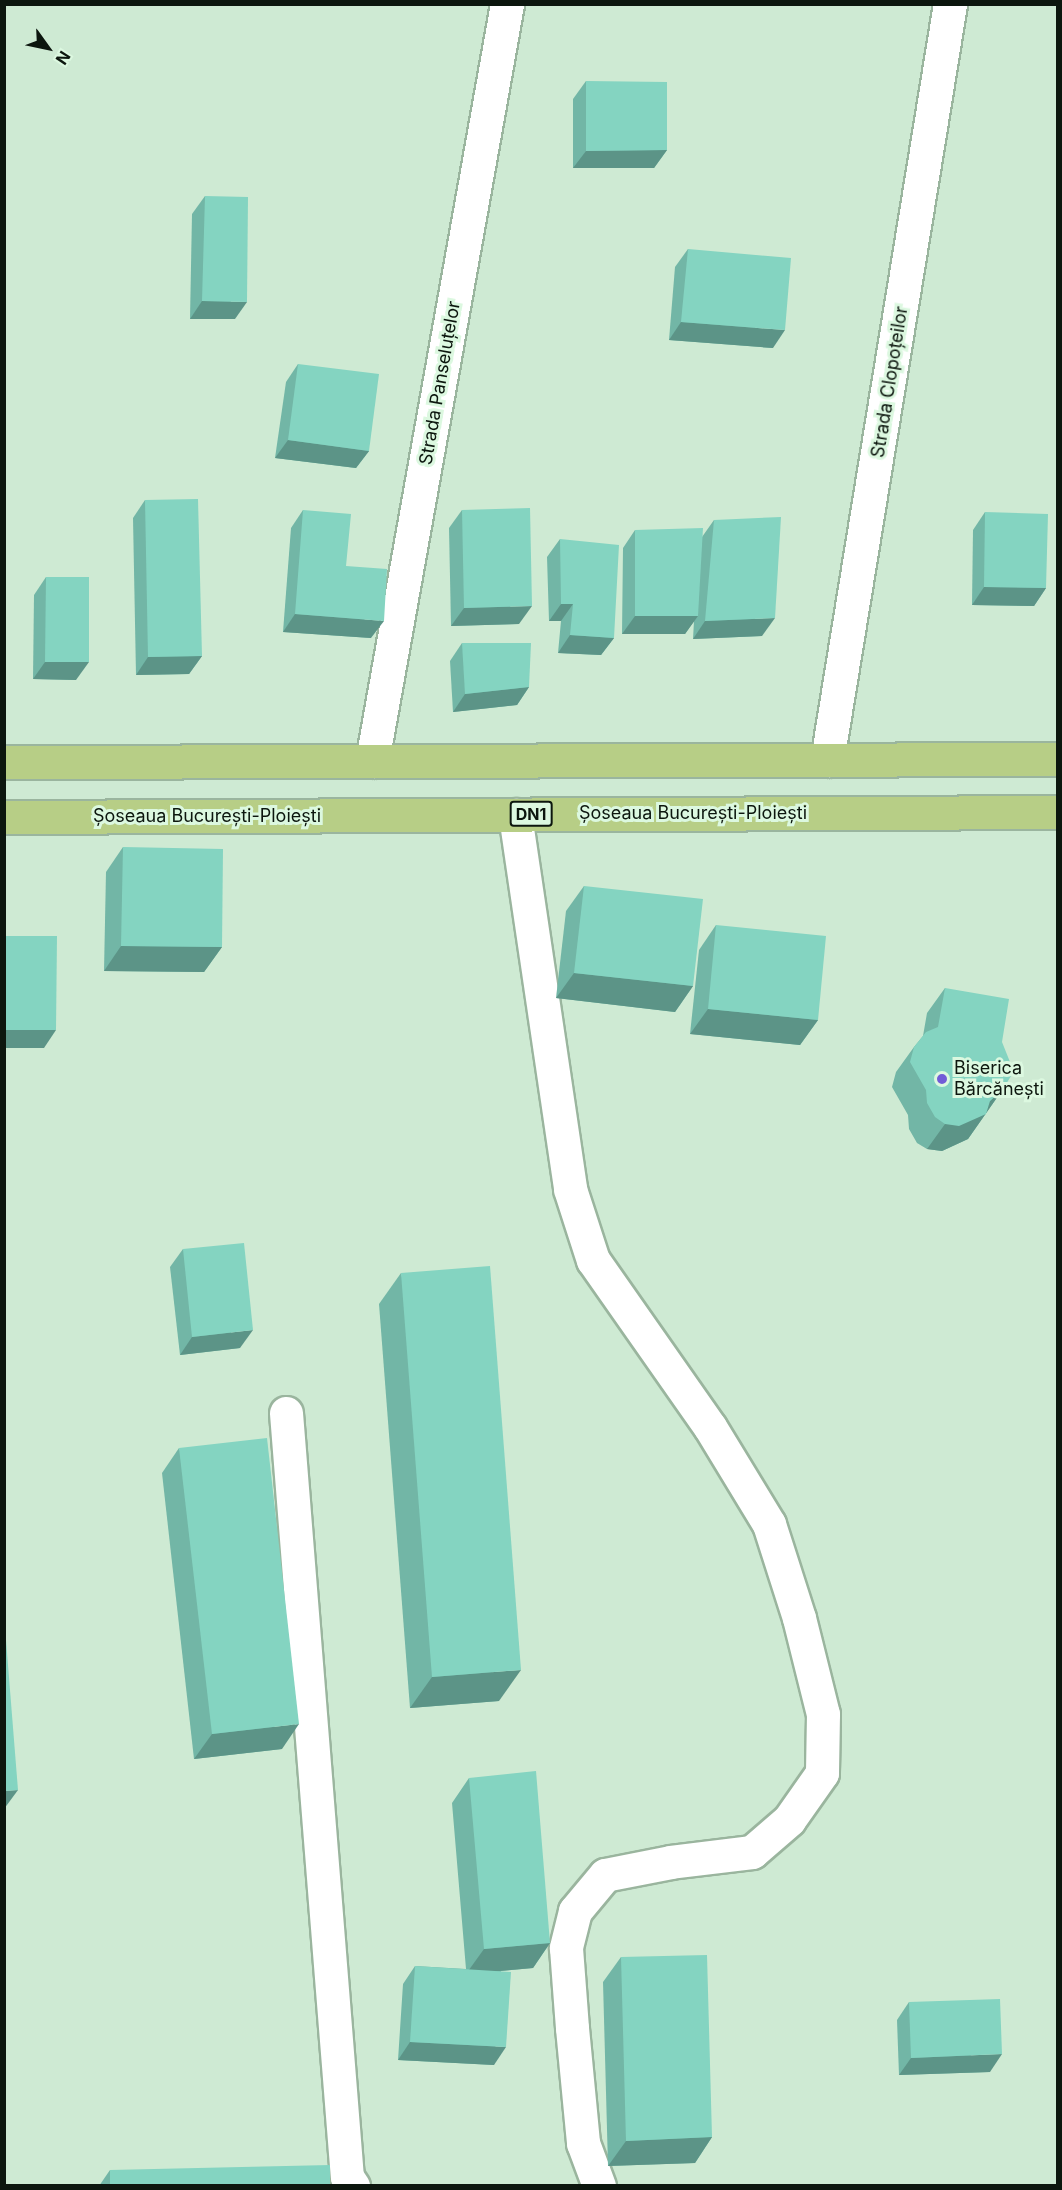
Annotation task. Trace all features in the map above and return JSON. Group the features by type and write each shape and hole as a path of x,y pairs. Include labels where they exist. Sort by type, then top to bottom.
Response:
{"highway":[{"path":"4,762 1058,759"},
{"name":"Șoseaua București-Ploiești","path":"4,817 1058,812"}],"street":[{"name":"Strada Panseluțelor","path":"372,761 507,4"},
{"name":"Strada Clopoțeilor","path":"827,760 950,4"},
{"path":"515,814 570,1189 593,1260 710,1427 769,1524 799,1618 823,1714 822,1773 789,1820 752,1852 605,1875 575,1911 566,1948 572,2028 583,2144 599,2186"},
{"path":"286,1413 346,2165 353,2186"}],"building":[{"path":"586,81 667,82 667,150 586,151"},
{"path":"205,196 248,197 247,302 202,301"},
{"path":"688,249 791,258 785,330 681,322"},
{"path":"298,364 379,374 369,451 288,440"},
{"path":"198,499 202,656 148,657 145,500"},
{"path":"530,508 532,606 464,608 462,510"},
{"path":"303,510 351,514 346,566 387,569 384,621 295,614"},
{"path":"985,512 1048,514 1046,588 984,587"},
{"path":"781,517 775,618 705,621 714,520"},
{"path":"703,528 698,616 635,616 635,530"},
{"path":"560,539 619,545 614,638 570,635 573,604 561,604"},
{"path":"46,577 89,577 89,662 45,662"},
{"path":"462,643 531,643 529,687 465,694"},
{"path":"123,847 223,849 222,947 121,946"},
{"path":"584,886 703,899 693,986 574,973"},
{"path":"716,925 826,936 818,1020 708,1009"},
{"path":"4,936 57,936 56,1030 4,1030"},
{"name":"Biserica Bărcănești","path":"945,988 1009,999 1002,1042 1010,1062 1011,1076 1003,1089 990,1101 986,1114 959,1126 945,1124 935,1117 927,1103 926,1090 910,1062 914,1047 926,1032 938,1027"},
{"path":"244,1243 253,1330 192,1337 183,1249"},
{"path":"490,1266 521,1670 432,1677 401,1273"},
{"path":"267,1438 299,1724 212,1734 179,1448"},
{"path":"4,1615 18,1790 4,1791"},
{"path":"536,1771 550,1943 484,1949 469,1778"},
{"path":"707,1955 712,2137 626,2141 621,1957"},
{"path":"415,1966 511,1972 506,2047 410,2042"},
{"path":"1000,1999 1002,2054 911,2058 909,2002"},
{"path":"330,2165 330,2186 110,2186 110,2170"}],"place":[{"name":"Biserica Bărcănești","path":"942,1079"}]}
